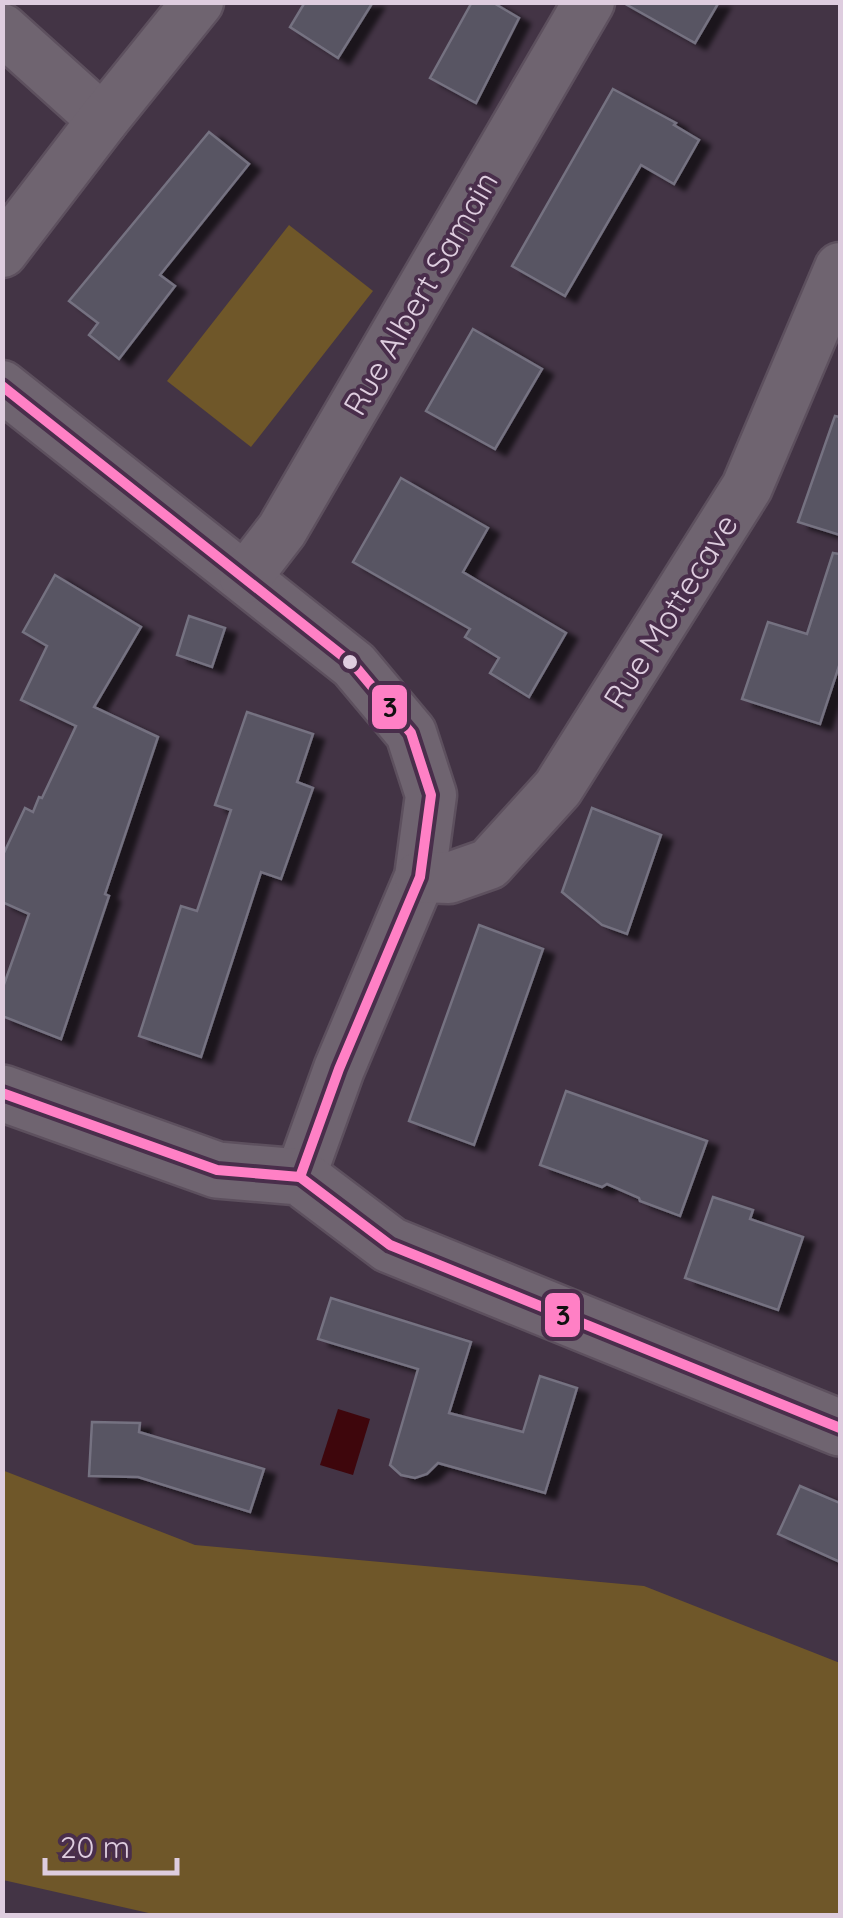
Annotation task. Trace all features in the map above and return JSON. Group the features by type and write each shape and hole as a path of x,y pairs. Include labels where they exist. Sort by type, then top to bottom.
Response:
{"street":[{"path":"2,252 198,2"},
{"name":"Rue Albert Samain","path":"244,578 282,530 589,2"},
{"path":"2,29 102,120"},
{"name":"Rue Mottecave","path":"420,877 449,878 489,864 558,788 747,487 840,268"},
{"path":"2,386 354,665 411,734 431,795 420,877 339,1069 300,1177"},
{"path":"2,1093 217,1170 300,1177 390,1245 840,1428"}],"shaded area":[{"path":"289,225 373,291 251,447 167,381"},
{"path":"338,1409 370,1419 353,1475 320,1465"},
{"path":"2,1470 195,1545 644,1586 840,1663 840,1915 162,1916 3,1880"}],"building":[{"path":"305,2 373,2 338,58 290,27"},
{"path":"472,2 492,2 519,18 476,103 430,78"},
{"path":"622,2 719,2 695,43"},
{"path":"613,89 699,140 674,184 641,165 565,296 512,266"},
{"path":"209,132 249,164 160,275 175,286 119,359 89,335 98,323 69,301"},
{"path":"473,329 542,369 495,449 426,411"},
{"path":"835,416 840,417 840,535 798,522"},
{"path":"401,478 488,528 463,572 566,633 529,697 490,673 499,658 465,637 470,629 353,562"},
{"path":"833,553 840,554 840,663 820,724 742,699 768,622 807,634"},
{"path":"55,575 141,627 94,707 158,737 61,1039 2,1016 2,990 29,914 2,902 2,857 25,808 33,812 39,797 42,798 76,726 21,700 47,646 23,632"},
{"path":"189,616 225,628 212,667 177,655"},
{"path":"247,712 313,734 297,782 313,788 281,879 261,872 201,1057 139,1036 181,906 197,911 231,810 215,805"},
{"path":"592,808 661,835 627,934 602,925 562,892"},
{"path":"479,925 543,949 474,1145 409,1121"},
{"path":"566,1091 707,1141 680,1216 607,1184 602,1187 540,1165"},
{"path":"713,1197 753,1210 750,1219 803,1237 778,1310 685,1278"},
{"path":"331,1298 471,1342 449,1413 523,1432 540,1376 577,1388 545,1493 438,1463 427,1474 415,1478 401,1475 390,1465 418,1369 318,1339"},
{"path":"92,1422 140,1423 139,1432 264,1469 250,1512 138,1477 89,1476"},
{"path":"800,1486 840,1503 840,1562 778,1534"}],"transit line":[{"name":"3","path":"2,386 354,665 411,733 431,795 420,877 339,1069 300,1177"},
{"name":"3","path":"2,1093 217,1170 300,1177"},
{"name":"3","path":"300,1177 390,1245 840,1428"}]}
